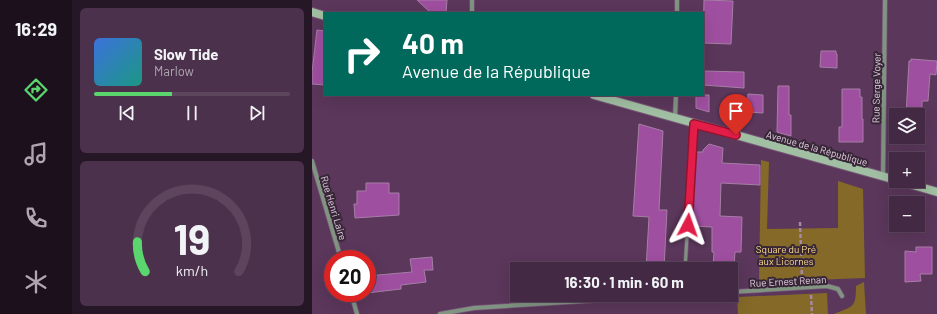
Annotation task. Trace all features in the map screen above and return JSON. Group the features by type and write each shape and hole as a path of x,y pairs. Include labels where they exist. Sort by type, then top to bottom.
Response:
{"main road":[{"path":"312,12 324,16"},
{"name":"Avenue de la République","path":"598,96 889,178"},
{"path":"923,188 937,192"}],"street":[{"path":"472,0 472,12"},
{"path":"677,0 677,12"},
{"name":"Rue Serge Voyer","path":"883,177 885,0"},
{"path":"675,118 676,96"},
{"name":"Rue Henri Laire","path":"312,161 338,250"},
{"name":"Rue Ernest Renan","path":"738,292 827,286 838,289 842,296"},
{"path":"354,302 357,314"},
{"path":"440,314 474,308 569,302"}],"lane":[{"path":"685,262 694,124"}],"path":[{"path":"800,222 802,287"},
{"path":"811,287 812,314"}],"green space":[{"name":"Square du Pré aux Licornes","path":"761,160 769,162 767,229 838,228 838,181 863,189 865,278 759,282"},
{"path":"864,282 866,314 834,314 852,305 855,299 856,286"},
{"path":"827,293 828,314 738,314 738,297"}],"building":[{"path":"417,0 447,0 446,12 430,12"},
{"path":"704,0 733,1 731,44 704,43"},
{"path":"317,30 324,31 324,85 312,84"},
{"path":"821,51 836,51 837,68 820,67"},
{"path":"911,59 937,61 936,75 930,74 928,101 922,101 922,108 906,108 909,61 911,61"},
{"path":"704,71 744,72 744,88 704,85"},
{"path":"778,86 789,86 791,136 777,132"},
{"path":"842,89 860,89 860,97 862,97 863,142 839,142 839,127 842,127"},
{"path":"748,94 763,95 763,113 747,112"},
{"path":"709,95 709,112 696,108 696,96"},
{"path":"639,124 663,131 659,210 667,210 664,262 646,262 649,217 633,216"},
{"path":"709,144 723,148 722,163 760,165 760,185 721,183 720,216 742,217 741,252 735,252 734,262 713,262 712,227 692,226 696,152 703,152"},
{"path":"366,183 389,183 389,193 399,193 399,215 355,218 354,204 357,204 357,191 366,191"},
{"path":"916,247 932,247 932,274 920,274 921,281 905,282 905,251 916,252"},
{"path":"432,257 433,270 424,270 426,282 401,285 401,289 376,292 376,275 412,272 410,259"}],"route":[{"path":"688,225 694,124 736,135"}]}
